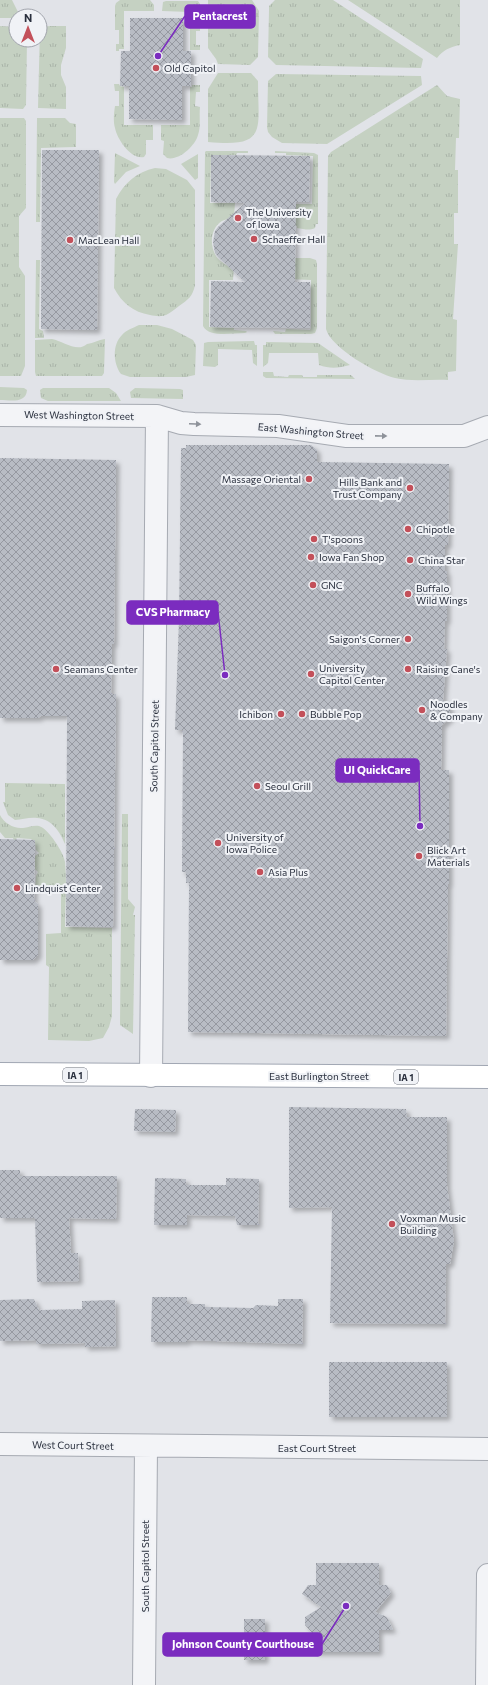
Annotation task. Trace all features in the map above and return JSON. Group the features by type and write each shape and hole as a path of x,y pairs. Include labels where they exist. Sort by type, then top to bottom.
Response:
{"main road":[{"name":"IA 1","path":"0,1074 151,1076"},
{"name":"East Burlington Street","path":"151,1076 488,1077"}],"street":[{"name":"West Washington Street","path":"0,415 157,416"},
{"name":"East Washington Street","path":"157,416 181,423 278,426 347,436 464,436 488,427"},
{"name":"South Capitol Street","path":"151,1076 157,416"},
{"name":"West Court Street","path":"0,1444 146,1446"},
{"name":"South Capitol Street","path":"144,1685 146,1446"},
{"name":"East Court Street","path":"146,1446 488,1449"},
{"path":"487,1685 488,1574"}],"green space":[{"path":"0,0 12,0 16,8 8,8 8,18 0,18"},
{"path":"120,0 150,0 154,5 154,11 124,11 124,49 119,49 119,51 116,51 116,44 119,44 119,30 115,30 115,6"},
{"path":"208,0 252,0 259,11 258,57 250,65 218,64 208,48"},
{"path":"275,0 333,0 423,59 421,68 276,65 268,57 269,6"},
{"path":"348,0 460,0 460,45 447,49 437,58"},
{"path":"198,1 200,4 200,31 196,31 196,45 200,45 200,50 190,50 190,12 162,11 163,2"},
{"path":"0,26 8,26 8,48 27,48 26,105 23,109 0,108"},
{"path":"48,26 66,26 66,48 61,65 61,75 66,87 66,109 38,108 39,48 48,48"},
{"path":"218,73 251,73 258,81 259,112 256,132 250,138 241,142 208,142 208,89"},
{"path":"276,74 421,76 422,85 327,144 282,143 272,137 268,132 267,127 268,81"},
{"path":"114,84 119,84 120,86 124,87 124,125 153,125 153,140 146,140 146,154 144,157 134,155 125,148 116,133 114,114 115,106 119,106 119,91 115,91"},
{"path":"192,85 200,85 200,92 196,92 195,106 200,107 198,135 194,144 186,152 176,157 167,158 163,154 164,141 161,140 161,125 190,125 190,87 192,87"},
{"path":"437,85 447,96 460,99 459,138 456,138 455,170 458,170 458,213 454,213 454,244 458,244 453,319 457,320 456,371 448,372 448,380 401,379 387,376 367,366 345,352 336,344 326,329 328,156 331,152"},
{"path":"0,118 24,118 26,121 26,208 19,216 19,267 25,276 25,366 21,376 0,376"},
{"path":"37,118 65,118 70,123 76,124 76,147 41,148 40,222 36,222"},
{"path":"206,151 248,151 248,153 237,153 236,155 211,155 210,203 235,203 234,217 222,221 217,225 212,235 213,248 218,258 225,264 234,267 233,280 209,280 209,327 234,328 234,330 247,332 245,333 228,334 210,332 203,326"},
{"path":"275,151 314,153 318,155 318,224 316,224 315,228 306,230 297,228 297,226 290,226 287,204 312,204 313,156 286,155 286,153 275,153"},
{"path":"115,153 140,166 126,172 115,184 114,182"},
{"path":"198,154 198,178 195,180 181,164"},
{"path":"155,168 166,169 187,180 195,190 195,285 190,297 185,302 164,316 154,316 138,312 124,302 114,288 116,199 127,183 137,175"},
{"path":"289,258 310,258 316,260 317,328 315,333 275,334 273,331 285,332 286,329 310,330 311,328 311,280 286,279"},
{"path":"36,260 40,260 39,329 43,331 44,338 35,338"},
{"path":"139,325 157,325 172,329 193,340 196,345 195,375 186,377 130,377 121,374 116,365 115,359 116,344 124,333"},
{"path":"52,339 70,346 79,347 105,339 104,373 102,376 36,376 35,340"},
{"path":"254,341 255,345 257,345 257,366 253,363 252,350 218,349 218,365 215,367 203,366 204,343"},
{"path":"266,342 318,343 350,365 334,368 319,365 318,353 269,353 268,363 263,367 263,345 266,345"},
{"path":"263,372 273,372 274,376 288,377 289,375 317,377 317,375 351,375 355,379 266,378 263,376"},
{"path":"0,387 24,388 27,390 24,397 21,399 13,401 0,400"},
{"path":"43,388 109,388 116,393 121,401 48,401 41,398 40,390"},
{"path":"135,388 180,389 183,390 183,399 131,398 130,392"},
{"path":"5,783 65,784 65,844 55,827 47,821 34,818 15,820 8,815 3,802 5,802"},
{"path":"122,814 128,814 128,899 135,907 133,915 135,915 133,1034 120,1025"},
{"path":"0,815 7,823 16,828 39,826 43,828 59,847 65,862 65,927 112,928 112,1016 109,1027 103,1038 89,1041 48,1040 49,967 46,965 46,934 61,933 61,893 35,892 36,876 38,872 35,869 35,856 39,853 36,850 35,842 31,839 17,838 14,841 13,838 5,838 0,832"}],"building":[{"name":"Old Capitol","path":"130,18 183,18 183,51 191,51 191,86 182,86 182,120 129,119 129,86 120,86 121,51 130,51"},
{"name":"MacLean Hall","path":"42,150 99,150 97,330 41,329"},
{"name":"Schaeffer Hall","path":"211,155 310,156 309,202 296,202 295,282 310,282 310,328 210,327 211,281 245,282 215,253 213,242 215,231 245,203 211,202"},
{"name":"University Capitol Center","path":"186,445 311,445 317,450 317,462 449,464 448,545 445,545 445,571 447,571 447,621 445,621 444,649 447,649 443,700 450,707 450,718 442,725 441,770 449,770 449,884 446,1036 188,1032 189,883 186,883 186,872 182,872 183,730 175,730 179,619 181,448 186,448"},
{"name":"Seamans Center","path":"0,458 116,460 114,644 112,644 111,694 116,694 113,927 66,926 67,716 0,718"},
{"name":"Lindquist Center","path":"0,839 35,840 34,901 38,904 38,955 33,960 0,960"},
{"name":"Voxman Music Building","path":"289,1107 406,1109 407,1117 447,1117 447,1186 454,1241 450,1264 446,1264 445,1324 330,1323 332,1207 289,1208"},
{"path":"135,1109 176,1110 175,1132 134,1131"},
{"path":"0,1170 20,1170 20,1176 117,1176 116,1219 69,1218 71,1253 78,1253 79,1281 37,1282 35,1218 0,1218"},
{"path":"155,1178 186,1179 186,1185 226,1185 226,1178 259,1179 258,1225 237,1225 235,1216 187,1215 187,1225 154,1225"},
{"path":"152,1297 187,1297 187,1304 205,1304 205,1307 253,1308 256,1305 278,1306 278,1299 303,1299 302,1344 187,1340 187,1342 151,1342"},
{"path":"34,1299 39,1310 82,1309 82,1301 115,1300 116,1346 85,1347 85,1343 36,1344 36,1340 0,1341 0,1300"},
{"path":"329,1362 447,1362 447,1417 329,1417"},
{"path":"316,1563 379,1563 379,1585 387,1585 391,1593 375,1612 387,1617 393,1630 379,1630 379,1652 315,1652 315,1636 305,1625 305,1617 321,1607 302,1594 308,1585 316,1585"},
{"path":"244,1619 265,1619 265,1660 244,1660"}],"place":[{"name":"Pentacrest","path":"158,56"},
{"name":"Old Capitol","path":"156,68"},
{"name":"The University of Iowa","path":"238,218"},
{"name":"Schaeffer Hall","path":"254,239"},
{"name":"MacLean Hall","path":"70,240"},
{"name":"Massage Oriental","path":"309,479"},
{"name":"Hills Bank and Trust Company","path":"410,488"},
{"name":"Chipotle","path":"408,529"},
{"name":"T'spoons","path":"314,539"},
{"name":"Iowa Fan Shop","path":"311,557"},
{"name":"China Star","path":"410,560"},
{"name":"GNC","path":"313,585"},
{"name":"Buffalo Wild Wings","path":"408,594"},
{"name":"Saigon's Corner","path":"408,639"},
{"name":"Seamans Center","path":"56,669"},
{"name":"Raising Cane's","path":"408,669"},
{"name":"University Capitol Center","path":"311,674"},
{"name":"CVS Pharmacy","path":"225,675"},
{"name":"Noodles & Company","path":"422,710"},
{"name":"Ichibon","path":"281,714"},
{"name":"Bubble Pop","path":"302,714"},
{"name":"Seoul Grill","path":"257,786"},
{"name":"UI QuickCare","path":"420,826"},
{"name":"University of Iowa Police","path":"218,843"},
{"name":"Blick Art Materials","path":"419,856"},
{"name":"Asia Plus","path":"260,872"},
{"name":"Lindquist Center","path":"17,888"},
{"name":"Voxman Music Building","path":"392,1224"},
{"name":"Johnson County Courthouse","path":"346,1606"}]}
